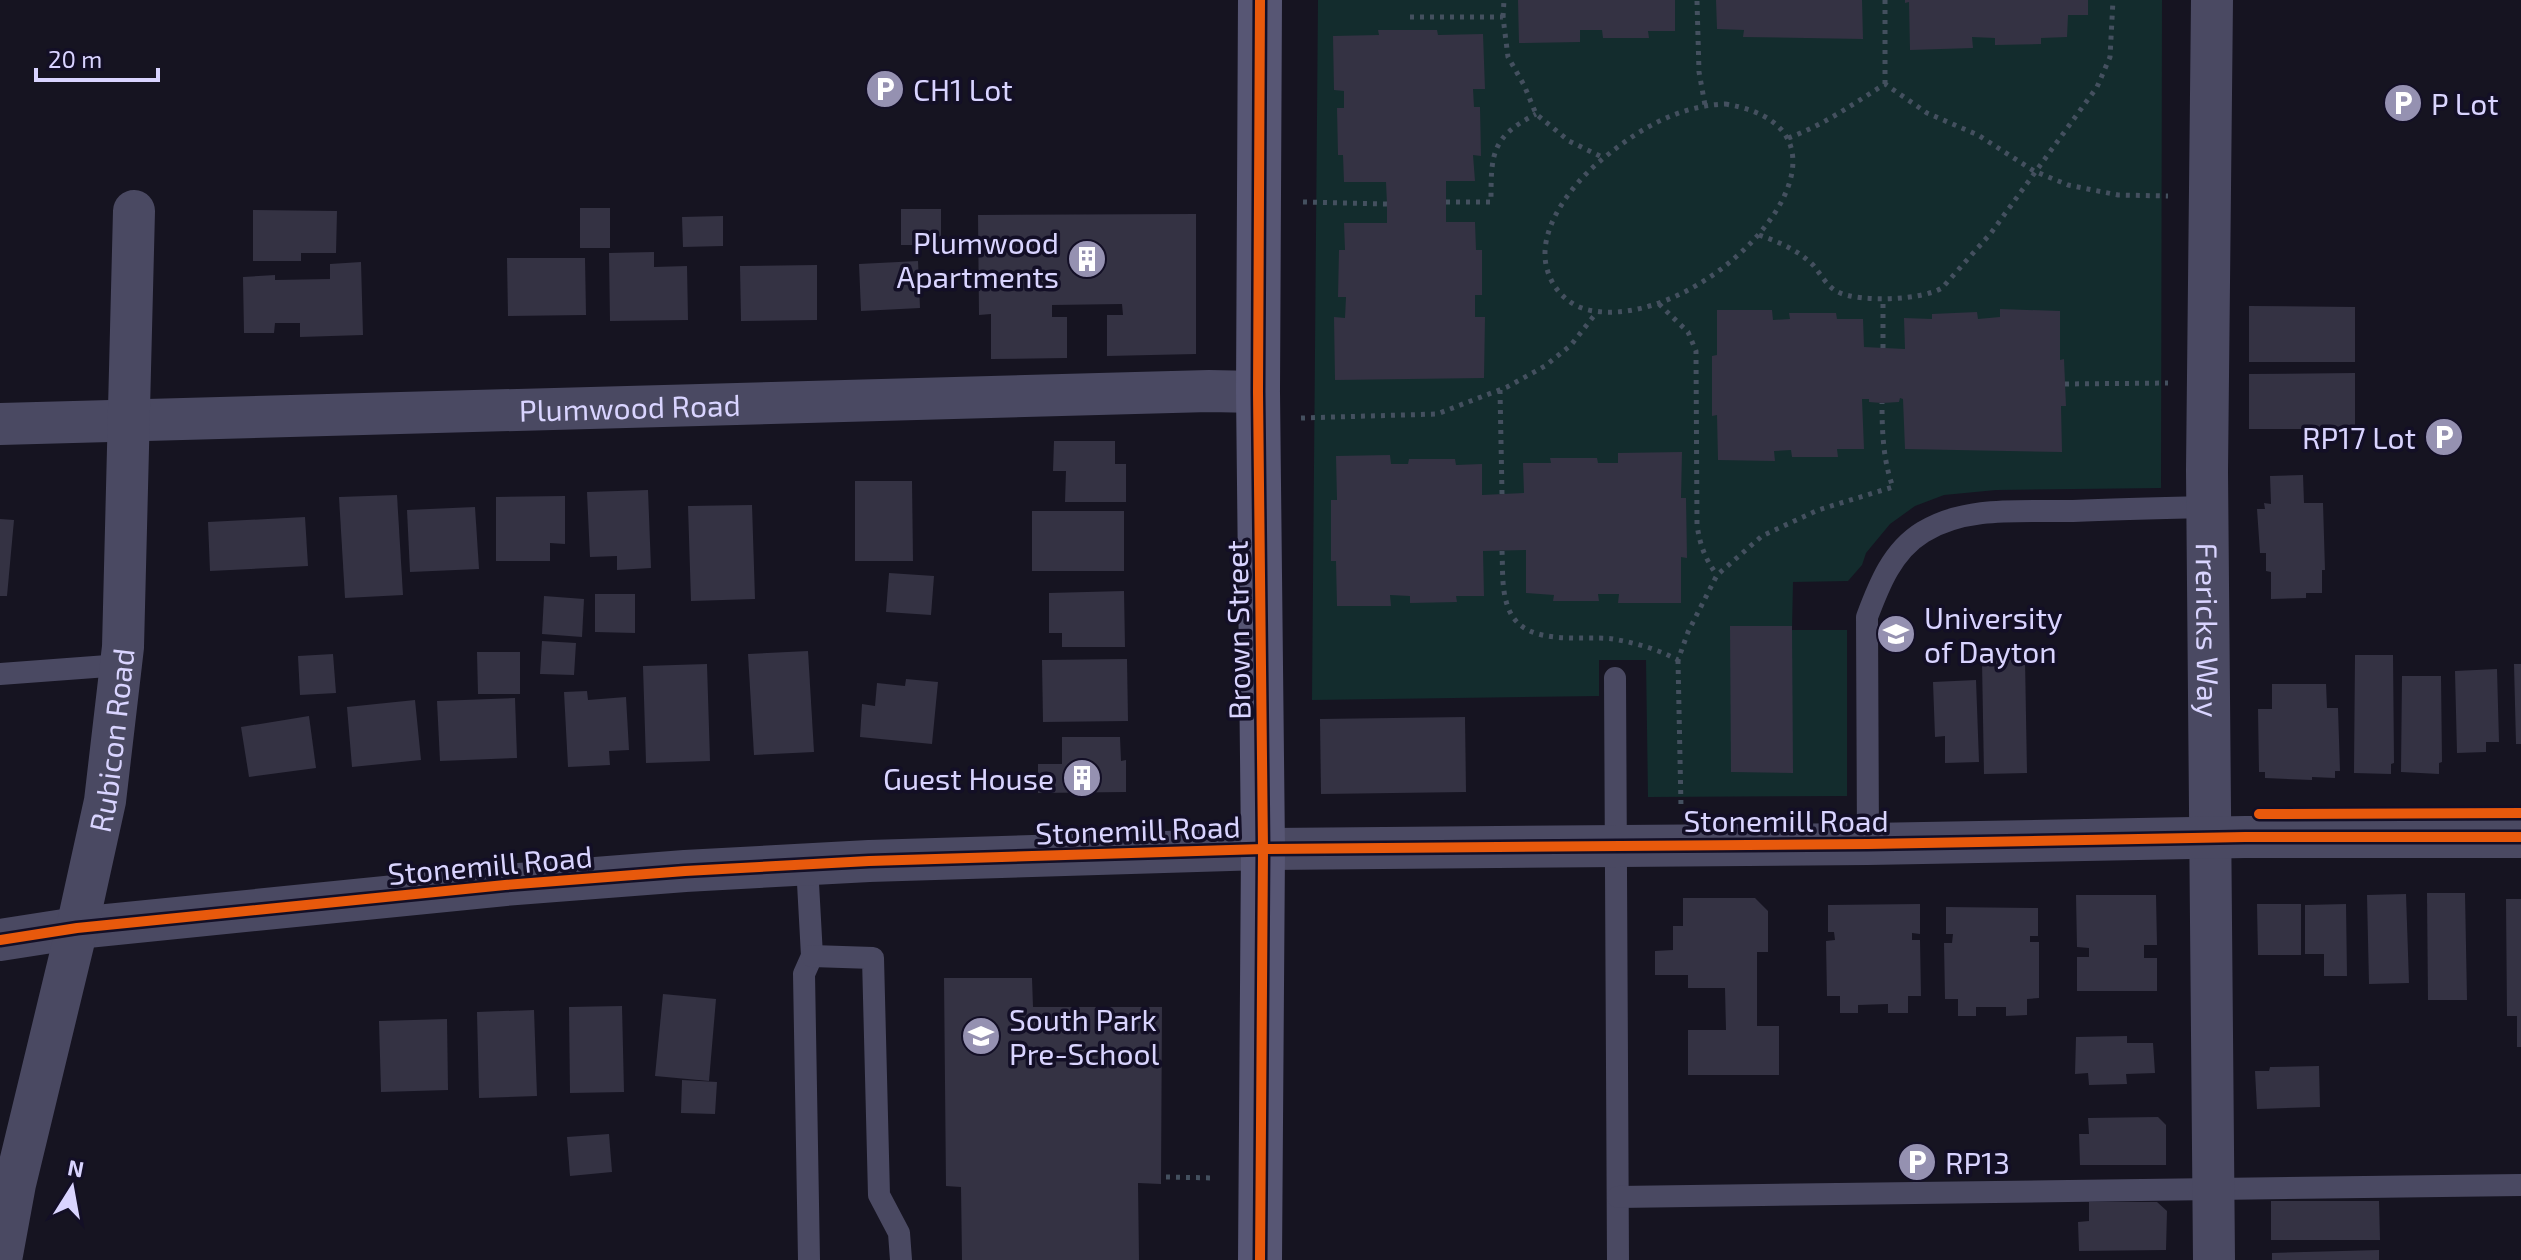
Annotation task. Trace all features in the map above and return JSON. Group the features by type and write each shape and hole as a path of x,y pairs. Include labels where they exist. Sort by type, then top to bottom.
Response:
{"street":[{"name":"Brown Street","path":"1260,0 1258,392 1263,849 1260,1260"},
{"name":"Frericks Way","path":"2212,0 2208,507 2214,1260"},
{"name":"Rubicon Road","path":"1,1260 15,1184 105,801 121,665 134,211"},
{"name":"Plumwood Road","path":"0,424 1258,392"},
{"name":"Stonemill Road","path":"0,940 77,928 505,885 807,865 1263,849 1868,844 2211,837 2521,837"}],"lane":[{"path":"1868,844 1867,617 1879,583 1898,555 1922,533 1955,518 1992,512 2208,507"},
{"path":"0,674 121,665"},
{"path":"1615,678 1618,1260"},
{"path":"807,865 812,956 804,974 809,1260"},
{"path":"812,956 873,958 879,1195 899,1233 901,1260"},
{"path":"1618,1197 2521,1185"}],"path":[{"path":"1504,0 1508,57 1536,114 1569,141 1604,158"},
{"path":"1885,0 1885,84"},
{"path":"1759,235 1805,258 1838,292 1854,297 1922,296 1942,288 1991,233 2092,95 2105,71 2113,37 2113,0"},
{"path":"1697,1 1699,72 1705,105"},
{"path":"1410,17 1503,17"},
{"path":"1788,138 1840,115 1885,84"},
{"path":"1885,84 1927,113 1978,135 2034,171 2068,185 2118,195 2169,196"},
{"path":"1725,104 1746,107 1777,125 1788,138 1792,156 1791,175 1776,213 1759,235 1714,276 1659,304 1624,312 1585,310 1557,291 1550,279 1544,246 1564,201 1581,178 1648,127 1674,114 1705,105 1725,104"},
{"path":"1446,202 1491,202 1494,155 1502,138 1514,125 1536,114"},
{"path":"1303,202 1387,204"},
{"path":"1883,298 1883,348"},
{"path":"1659,304 1688,332 1696,351 1697,525 1707,562 1717,575"},
{"path":"1301,418 1437,414 1500,390 1545,366 1562,352 1597,312"},
{"path":"2065,384 2170,383"},
{"path":"1500,390 1502,494"},
{"path":"1682,845 1678,660 1688,632 1717,575 1762,536 1818,510 1893,487 1888,475 1882,403"},
{"path":"1502,551 1503,593 1511,614 1520,625 1545,636 1614,639 1642,645 1678,660"},
{"path":"1166,1177 1215,1178"}],"green space":[{"path":"1318,0 2162,0 2161,488 1996,490 1944,495 1915,506 1890,524 1848,581 1793,582 1792,630 1847,630 1847,796 1648,797 1646,660 1599,660 1599,696 1312,700"}],"building":[{"path":"1518,0 1675,0 1675,31 1648,31 1649,38 1603,38 1602,30 1580,30 1580,42 1519,43"},
{"path":"1716,0 1862,0 1863,39 1743,37 1744,30 1717,29"},
{"path":"1905,0 2088,0 2088,15 2068,15 2067,37 2041,38 2041,44 1995,45 1995,38 1972,37 1973,48 1910,50 1909,2 1905,3"},
{"path":"1378,30 1437,30 1438,35 1483,34 1485,89 1473,89 1474,107 1480,107 1481,156 1473,155 1475,181 1446,181 1446,222 1475,222 1476,250 1482,250 1482,295 1475,295 1475,317 1485,317 1484,378 1335,380 1334,317 1345,318 1346,297 1338,297 1339,250 1345,250 1344,223 1387,223 1387,204 1386,182 1344,182 1343,155 1338,155 1337,108 1344,108 1344,91 1334,90 1333,36 1379,35"},
{"path":"580,208 610,208 610,248 580,248"},
{"path":"901,209 941,209 941,245 901,245"},
{"path":"253,210 337,211 336,253 301,253 301,261 253,261"},
{"name":"Plumwood Apartments","path":"1196,214 1196,354 1107,356 1107,315 1123,315 1122,304 1052,305 1052,317 1067,317 1067,358 991,359 991,314 979,315 978,215"},
{"path":"723,216 723,246 683,247 682,217"},
{"path":"654,252 654,267 687,266 688,320 610,321 609,253"},
{"path":"507,258 585,258 586,315 508,316"},
{"path":"918,261 920,308 861,311 859,264"},
{"path":"361,262 363,335 300,337 300,323 275,323 274,333 244,333 243,277 275,275 275,280 330,279 330,264"},
{"path":"817,265 817,320 741,321 740,266"},
{"path":"2249,306 2355,307 2355,362 2249,362"},
{"path":"2000,309 2060,311 2060,360 2064,359 2066,406 2061,406 2062,452 1905,449 1903,399 1900,398 1899,402 1882,403 1862,399 1864,449 1837,449 1838,457 1792,457 1791,450 1774,451 1775,461 1718,460 1717,415 1712,416 1712,356 1717,355 1717,310 1772,310 1773,320 1790,319 1789,313 1836,313 1837,319 1863,319 1864,347 1905,349 1904,318 1932,319 1932,314 1977,312 1978,319 2000,317"},
{"path":"2355,373 2355,429 2249,429 2249,374"},
{"path":"1054,441 1115,441 1115,464 1126,464 1126,502 1065,502 1066,471 1053,471"},
{"path":"1682,452 1681,498 1686,498 1687,558 1681,557 1681,603 1618,603 1619,594 1598,594 1599,601 1553,601 1554,595 1526,593 1526,550 1483,551 1484,596 1456,596 1457,602 1410,603 1410,596 1390,595 1391,606 1337,606 1336,561 1331,561 1331,500 1337,500 1336,456 1390,455 1391,464 1408,464 1409,459 1455,459 1456,465 1482,464 1482,495 1524,493 1523,463 1551,463 1550,458 1597,458 1598,463 1618,463 1618,453"},
{"path":"2303,475 2304,503 2323,503 2325,570 2322,570 2322,593 2306,593 2306,598 2271,599 2271,572 2266,571 2266,553 2260,553 2257,509 2265,509 2264,503 2271,504 2270,476"},
{"path":"855,481 912,481 913,561 855,561"},
{"path":"648,490 651,568 617,570 617,556 590,557 587,492"},
{"path":"397,495 403,595 345,598 339,497"},
{"path":"565,496 565,544 550,543 550,561 496,561 496,497"},
{"path":"752,505 755,599 691,601 688,506"},
{"path":"475,507 479,569 410,572 407,510"},
{"path":"1032,511 1124,511 1124,571 1032,571"},
{"path":"305,517 308,566 210,571 208,522"},
{"path":"0,519 14,520 7,596 0,596"},
{"path":"889,573 934,576 931,615 886,612"},
{"path":"1124,591 1125,647 1062,647 1062,633 1049,633 1049,593"},
{"path":"595,594 635,594 635,633 595,632"},
{"path":"544,596 584,599 582,637 542,634"},
{"path":"1730,626 1792,626 1793,773 1731,772"},
{"path":"542,641 576,643 574,675 540,674"},
{"path":"808,651 814,752 754,755 748,654"},
{"path":"477,652 520,652 520,694 478,694"},
{"path":"333,654 336,693 300,695 298,656"},
{"path":"2355,655 2393,655 2394,763 2391,764 2391,774 2354,773"},
{"path":"1127,659 1128,721 1043,722 1042,660"},
{"path":"2025,659 2027,773 1984,774 1982,661"},
{"path":"707,664 710,761 646,763 643,666"},
{"path":"2514,664 2521,664 2521,744 2516,744"},
{"path":"2497,669 2499,742 2486,742 2486,752 2457,753 2455,671"},
{"path":"2402,676 2441,676 2442,762 2439,763 2439,774 2401,772"},
{"path":"906,679 938,682 932,744 860,737 862,704 875,706 877,683 905,686"},
{"path":"1976,680 1979,762 1945,763 1945,736 1935,737 1933,682"},
{"path":"2272,684 2326,684 2327,708 2338,708 2340,771 2335,771 2335,778 2265,778 2265,772 2259,772 2258,709 2272,709"},
{"path":"587,691 588,700 626,697 629,750 609,751 610,765 568,767 564,692"},
{"path":"515,698 517,758 440,761 437,701"},
{"path":"415,700 421,760 352,767 347,707"},
{"path":"309,716 316,768 249,777 241,727"},
{"path":"1465,717 1466,792 1321,794 1320,719"},
{"name":"Guest House","path":"1062,737 1120,737 1121,761 1126,760 1126,792 1038,793 1038,764 1062,764"},
{"path":"2427,893 2465,893 2467,1000 2428,1000"},
{"path":"2406,894 2409,983 2369,984 2367,895"},
{"path":"2076,895 2156,895 2157,945 2144,945 2144,958 2157,958 2157,991 2077,991 2077,957 2089,957 2089,948 2077,947"},
{"path":"1683,898 1755,898 1768,911 1768,952 1757,952 1757,1026 1779,1026 1779,1075 1688,1075 1688,1030 1726,1030 1725,988 1688,988 1688,975 1655,975 1655,951 1673,950 1673,926 1683,926"},
{"path":"2506,899 2521,899 2521,1047 2517,1047 2517,1016 2507,1016"},
{"path":"1920,904 1920,934 1912,933 1912,940 1920,940 1921,996 1908,996 1908,1013 1888,1013 1888,1004 1858,1005 1858,1013 1840,1013 1840,996 1827,996 1826,941 1835,940 1834,932 1828,932 1828,905"},
{"path":"2257,904 2301,904 2301,955 2258,955"},
{"path":"2346,904 2347,976 2324,976 2324,954 2305,954 2305,905"},
{"path":"1946,907 2038,908 2038,936 2030,936 2030,942 2039,942 2039,998 2027,999 2027,1015 2006,1016 2006,1007 1976,1007 1976,1016 1958,1016 1958,999 1945,999 1944,943 1952,943 1953,934 1946,934"},
{"name":"South Park Pre-School","path":"944,978 1032,978 1033,1007 1162,1007 1161,1184 1138,1183 1139,1260 962,1260 961,1187 946,1186"},
{"path":"663,994 716,999 709,1081 655,1076"},
{"path":"622,1006 624,1092 570,1093 569,1007"},
{"path":"534,1010 537,1096 479,1098 477,1012"},
{"path":"447,1019 448,1090 381,1092 379,1021"},
{"path":"2127,1036 2127,1043 2153,1043 2155,1073 2126,1074 2127,1084 2089,1085 2088,1073 2075,1074 2076,1037"},
{"path":"2319,1066 2320,1107 2257,1109 2255,1071 2269,1071 2270,1067"},
{"path":"682,1080 717,1082 715,1114 681,1113"},
{"path":"2158,1117 2166,1125 2166,1165 2080,1165 2079,1134 2089,1134 2088,1118"},
{"path":"609,1134 612,1172 570,1176 567,1137"},
{"path":"2271,1201 2379,1201 2380,1240 2271,1240"},
{"path":"2089,1202 2157,1202 2167,1211 2166,1250 2079,1251 2078,1222 2089,1221"},
{"path":"2379,1250 2379,1260 2272,1260 2272,1253"}],"cycle path":[{"path":"1260,0 1258,392 1263,849 1260,1260"},
{"path":"2259,814 2521,813"},
{"path":"0,940 77,928 505,885 869,861 1263,849 2245,837 2521,837"}],"place":[{"name":"CH1 Lot","path":"885,89"},
{"name":"P Lot","path":"2403,103"},
{"name":"Plumwood Apartments","path":"1087,259"},
{"name":"RP17 Lot","path":"2444,437"},
{"name":"University of Dayton","path":"1896,634"},
{"name":"Guest House","path":"1082,778"},
{"name":"South Park Pre-School","path":"981,1036"},
{"name":"RP13","path":"1917,1162"}]}
